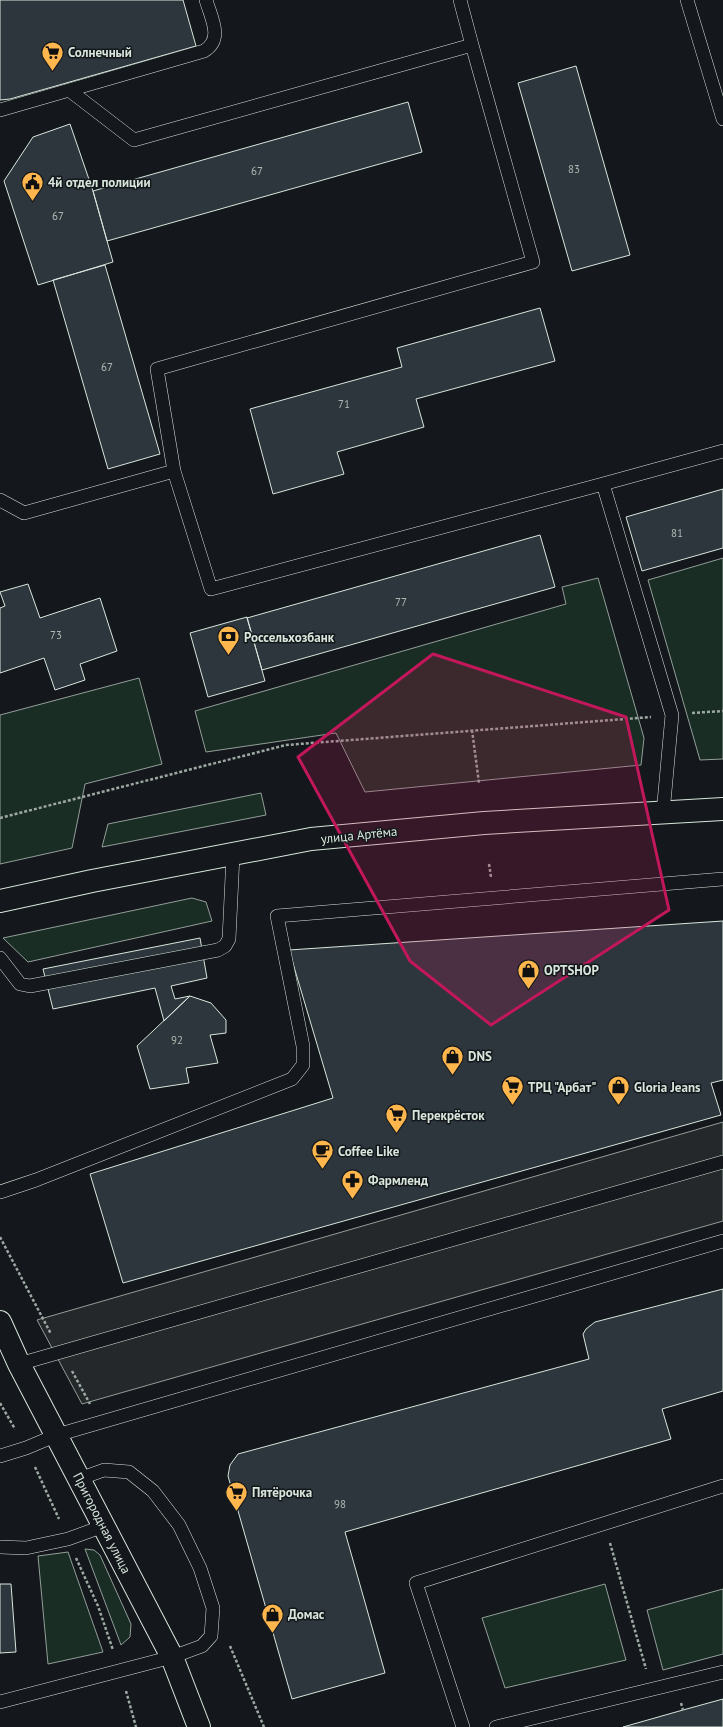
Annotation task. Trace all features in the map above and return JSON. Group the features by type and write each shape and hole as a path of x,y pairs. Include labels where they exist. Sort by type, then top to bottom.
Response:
{"main road":[{"name":"улица Артёма","path":"0,901 92,881 311,840 468,824 723,809"},
{"name":"Пригородная улица","path":"0,1322 19,1364 172,1657 198,1727"}],"lane":[{"path":"0,110 211,48 216,34 206,0"},
{"path":"460,0 533,262 157,369 174,471 211,589 603,484 723,450"},
{"path":"687,0 723,119"},
{"path":"69,90 134,140 472,45"},
{"path":"0,500 24,513 174,471"},
{"path":"603,484 672,715 663,813"},
{"path":"0,958 20,984 30,986 218,950 225,946 229,939 233,855"},
{"path":"0,1192 36,1180 292,1079 303,1065 303,1046 277,916 723,879"},
{"path":"19,1364 723,1162"},
{"path":"0,1456 26,1448 57,1435 723,1241"},
{"path":"0,1702 172,1657 202,1646 212,1636 213,1608 200,1568 179,1525 153,1491 129,1472 104,1470 79,1479"},
{"path":"463,1727 416,1583 723,1486"},
{"path":"0,1547 26,1548 68,1538 104,1526"},
{"path":"496,1727 723,1672"}],"path":[{"path":"0,818 286,745 723,711"},
{"path":"472,730 479,783"},
{"path":"0,1402 26,1448 98,1606 120,1671 136,1727"},
{"path":"605,1523 652,1689"},
{"path":"213,1608 264,1727"}],"highlighted area":[{"path":"433,654 626,717 669,910 491,1025 410,961 298,757"}],"green space":[{"path":"723,558 723,759 700,760 648,580"},
{"path":"598,578 644,738 641,765 365,792 336,733 206,752 195,711 566,604 562,587"},
{"path":"139,678 162,764 85,784 72,848 0,864 0,715"},
{"path":"261,793 266,815 102,847 108,824"},
{"path":"192,898 206,902 212,921 28,962 3,938"},
{"path":"85,1549 94,1550 100,1555 131,1624 130,1637 121,1645"},
{"path":"68,1552 103,1652 48,1664 38,1556"},
{"path":"605,1584 626,1660 505,1688 482,1618"},
{"path":"723,1589 723,1654 663,1670 647,1610"}],"shaded area":[{"path":"723,1122 723,1221 82,1404 37,1320"}],"building":[{"name":"Солнечный","path":"0,0 183,0 196,46 10,99 0,100"},
{"path":"576,66 630,255 572,271 518,83"},
{"path":"408,102 422,152 107,241 93,191"},
{"path":"70,124 93,191 113,262 38,285 4,181 33,137"},
{"path":"105,265 160,454 108,469 53,280"},
{"path":"540,308 555,361 416,399 424,427 337,452 344,474 273,494 250,409 402,367 397,348"},
{"path":"723,489 723,548 642,571 626,517"},
{"path":"540,535 555,587 262,670 247,618"},
{"path":"28,584 40,618 100,598 117,651 80,664 85,680 55,690 44,658 0,673 0,608 5,606 0,592"},
{"name":"Россельхозбанк","path":"247,617 265,681 208,697 190,633"},
{"name":"ТРЦ \"Арбат\"","path":"723,921 723,1080 711,1083 721,1115 123,1283 90,1174 333,1098 289,950"},
{"path":"200,938 207,978 171,986 175,999 190,996 164,1021 155,988 53,1009 43,969"},
{"path":"190,996 211,1003 226,1020 226,1033 210,1035 218,1063 186,1068 189,1083 150,1089 137,1046"},
{"path":"723,1289 723,1391 662,1409 671,1439 345,1532 385,1673 292,1699 228,1476 230,1465 238,1454 589,1359 583,1334 586,1329 595,1322"},
{"path":"0,1584 11,1584 16,1652 0,1653"},
{"path":"723,1699 723,1727 623,1727 683,1710"}],"place":[{"name":"Солнечный","path":"52,72"},
{"name":"4й отдел полиции","path":"32,202"},
{"name":"Россельхозбанк","path":"228,656"},
{"name":"OPTSHOP","path":"528,990"},
{"name":"DNS","path":"452,1076"},
{"name":"ТРЦ \"Арбат\"","path":"512,1106"},
{"name":"Gloria Jeans","path":"619,1106"},
{"name":"Перекрёсток","path":"396,1134"},
{"name":"Coffee Like","path":"322,1170"},
{"name":"Фармленд","path":"353,1200"},
{"name":"Пятёрочка","path":"237,1512"},
{"name":"Домас","path":"273,1634"}]}
